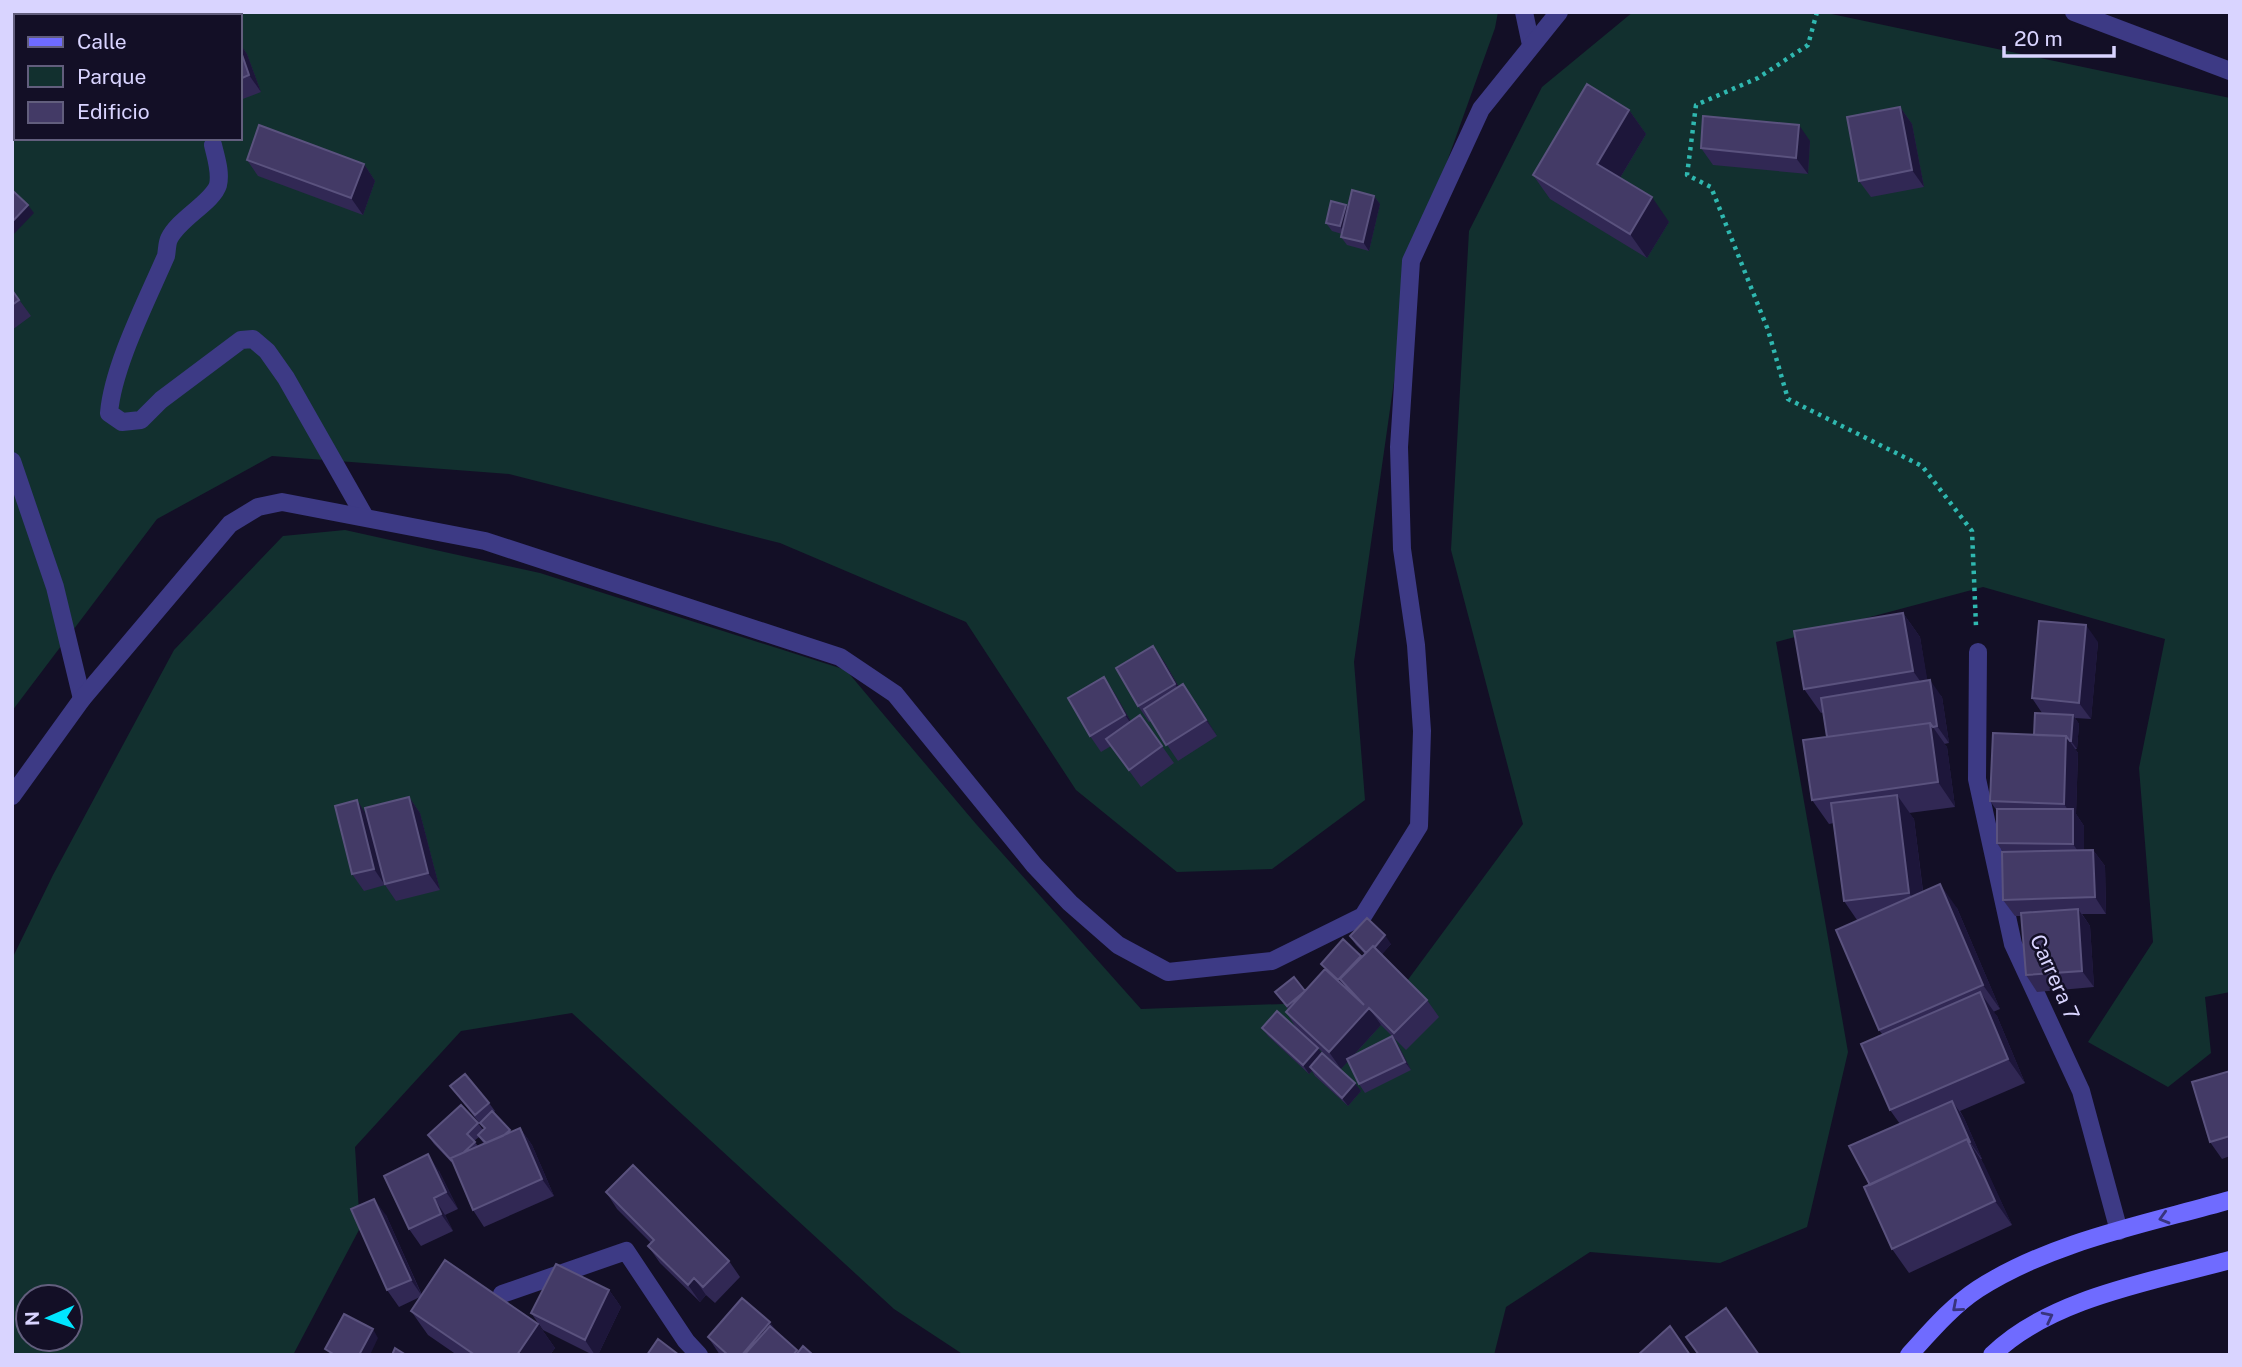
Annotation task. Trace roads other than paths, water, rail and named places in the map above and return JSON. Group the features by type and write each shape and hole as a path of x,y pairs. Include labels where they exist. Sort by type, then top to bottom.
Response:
{"main road":[{"path":"1909,1355 1941,1320 1976,1290 2016,1266 2119,1231 2230,1200"},
{"path":"1992,1355 2036,1323 2077,1303 2230,1260"}],"street":[{"path":"1524,12 1531,45"},
{"path":"12,796 82,699 230,524 258,507 282,502 485,541 840,657 895,694 1034,865 1070,902 1118,945 1168,972 1272,961 1363,916 1419,827 1422,730 1416,645 1402,549 1399,447 1411,261 1481,109 1559,12"},
{"path":"2074,12 2230,71"},
{"path":"213,145 218,166 218,186 206,201 189,213 169,239 166,256 118,370 110,396 109,413 122,422 141,420 161,400 241,340 253,339 267,351 285,378 365,517"},
{"path":"12,461 55,587 82,699"},
{"name":"Carrera 7","path":"1978,652 1977,779 2013,944 2081,1091 2119,1231"},
{"path":"502,1294 626,1251 681,1348 699,1355"}]}
